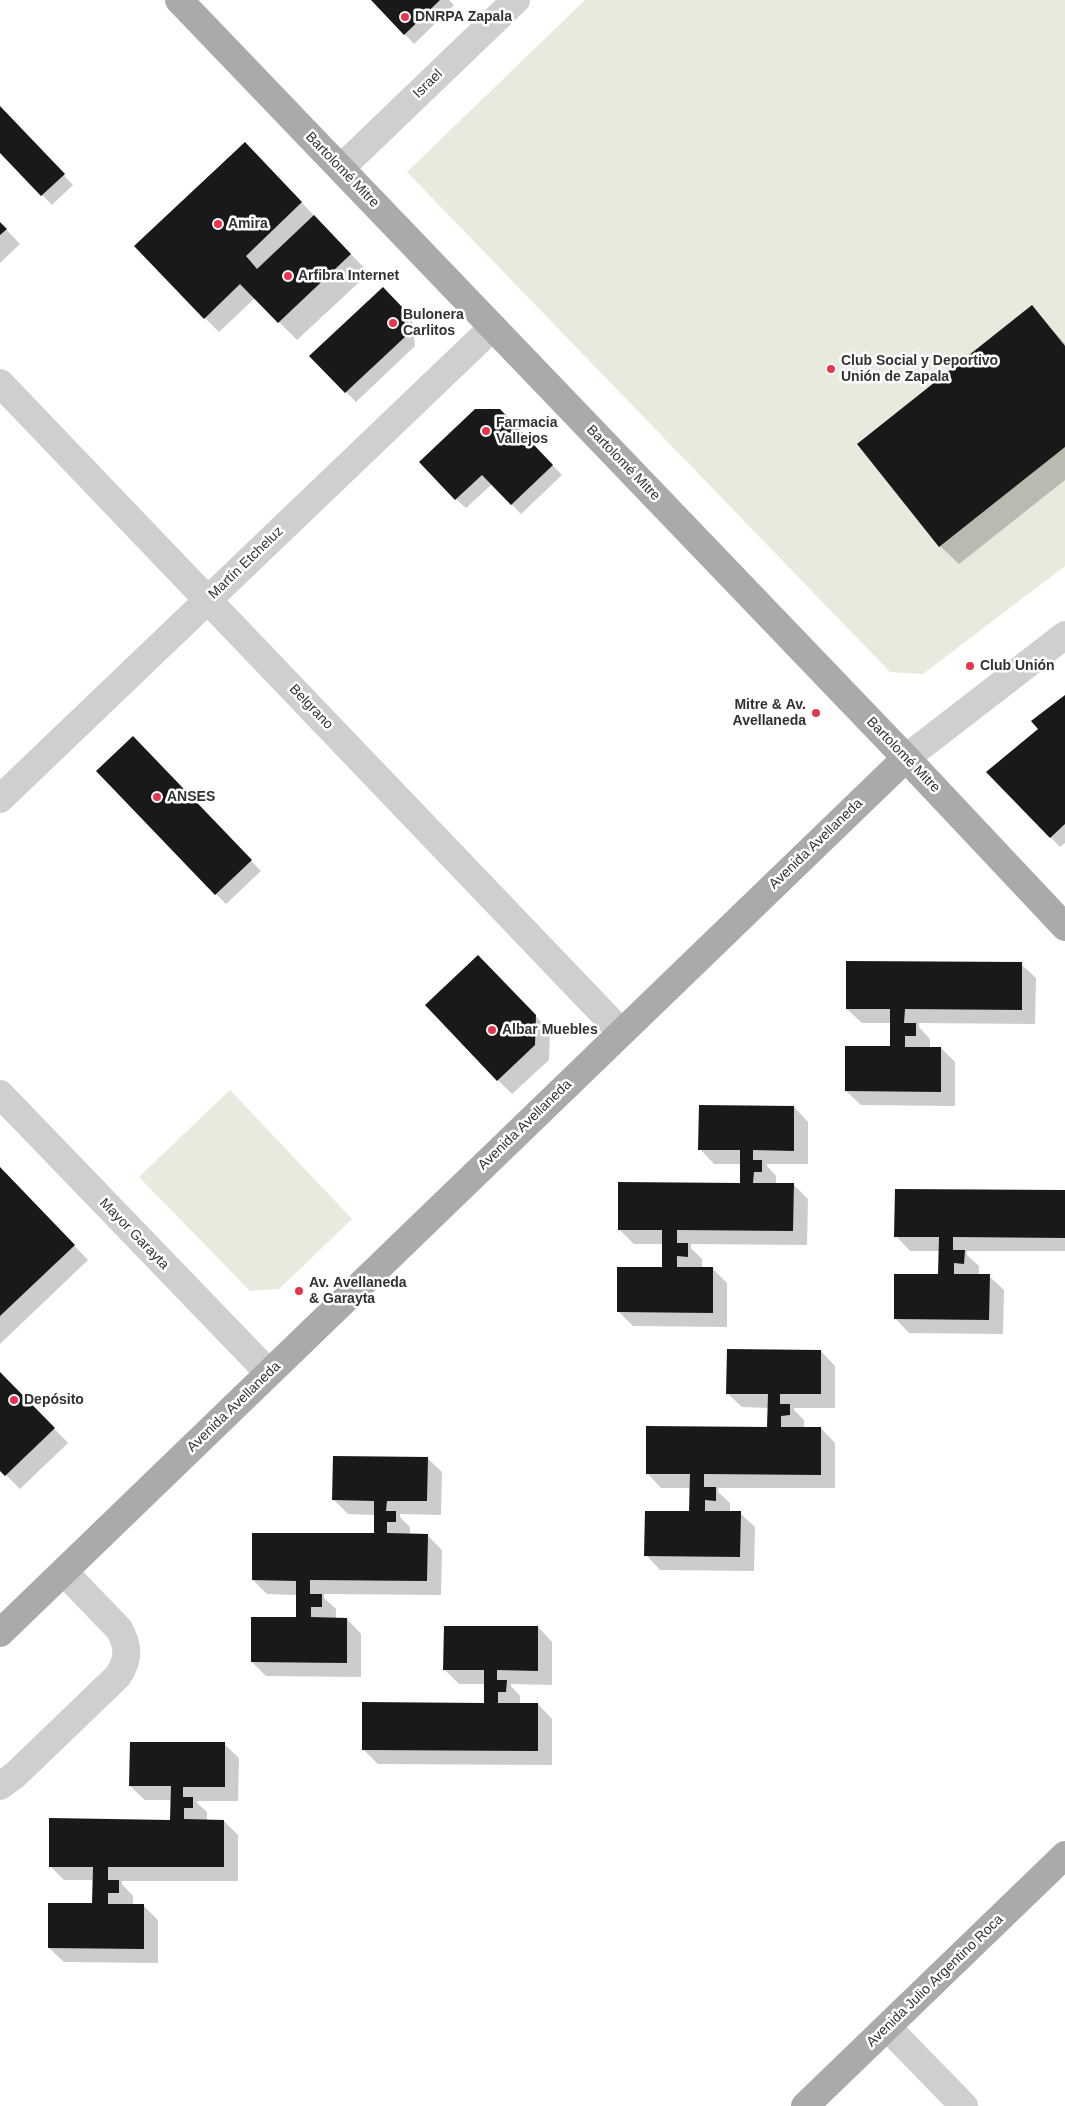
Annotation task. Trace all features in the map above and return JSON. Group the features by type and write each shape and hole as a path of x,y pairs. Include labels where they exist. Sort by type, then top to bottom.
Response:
{"main road":[{"name":"Bartolomé Mitre","path":"179,0 906,758 1065,927"},
{"name":"Avenida Avellaneda","path":"0,1633 906,758"},
{"name":"Avenida Julio Argentino Roca","path":"805,2106 1065,1855"}],"street":[{"name":"Israel","path":"341,168 516,0"},
{"name":"Martín Etcheluz","path":"0,799 493,327"},
{"name":"Belgrano","path":"0,383 621,1032"},
{"name":"Avenida Avellaneda","path":"906,758 1065,635"},
{"name":"Mayor Garayta","path":"0,1094 269,1373"},
{"path":"0,1786 15,1775 111,1683 125,1664 128,1652 125,1640 119,1629 64,1572"},
{"path":"888,2026 964,2106"}],"shaded area":[{"name":"Club Social y Deportivo Unión de Zapala","path":"585,0 1065,0 1065,566 923,674 890,672 407,172"},
{"path":"230,1090 352,1219 279,1289 250,1291 139,1177"}],"building":[{"name":"DNRPA Zapala","path":"371,0 440,0 404,35"},
{"path":"0,106 65,174 41,196 0,153"},
{"name":"Amira","path":"245,142 302,202 246,256 257,269 314,215 351,254 278,323 240,284 204,319 134,246"},
{"path":"0,222 7,229 0,235"},
{"path":"383,287 403,308 406,336 345,393 309,356"},
{"path":"1032,305 1065,346 1065,447 939,547 857,444"},
{"path":"475,409 500,409 553,465 511,505 482,475 455,500 419,462"},
{"path":"1065,695 1065,824 1050,838 986,772 1038,729 1031,721"},
{"name":"ANSES","path":"133,736 252,860 215,895 96,771"},
{"name":"Albar Muebles","path":"478,955 536,1015 535,1045 497,1081 425,1005"},
{"path":"846,961 1022,962 1022,1010 905,1009 904,1023 916,1023 916,1036 905,1036 905,1047 941,1047 941,1092 845,1091 845,1046 890,1046 890,1009 846,1009"},
{"path":"699,1105 794,1106 794,1151 753,1150 753,1160 762,1160 762,1172 754,1172 753,1183 794,1183 793,1231 677,1230 677,1243 688,1243 688,1257 677,1256 677,1267 713,1267 713,1313 617,1312 617,1267 662,1267 662,1230 618,1230 618,1182 740,1183 740,1150 698,1150"},
{"path":"0,1167 75,1245 0,1316"},
{"path":"895,1189 1065,1190 1065,1238 953,1237 953,1250 965,1250 964,1264 954,1263 954,1274 990,1274 989,1320 894,1319 894,1274 938,1274 939,1237 894,1237"},
{"path":"727,1349 821,1350 821,1394 780,1394 780,1404 790,1404 790,1415 781,1416 781,1427 821,1427 821,1475 704,1474 704,1487 716,1487 716,1501 705,1500 705,1511 741,1511 740,1557 644,1556 645,1511 689,1511 690,1474 646,1474 646,1426 767,1427 768,1394 726,1394"},
{"name":"Depósito","path":"0,1372 55,1428 5,1476 0,1471"},
{"path":"333,1456 428,1457 427,1501 387,1501 386,1511 396,1511 396,1522 387,1522 387,1533 428,1534 427,1581 310,1580 310,1594 322,1594 322,1607 311,1607 311,1617 347,1618 347,1663 251,1662 251,1617 296,1617 296,1581 252,1580 252,1533 374,1533 374,1501 332,1500"},
{"path":"444,1626 538,1626 538,1671 497,1670 497,1680 507,1680 506,1692 498,1692 498,1703 538,1703 538,1751 362,1750 362,1702 484,1703 484,1670 443,1670"},
{"path":"130,1742 225,1742 225,1787 183,1787 183,1797 193,1797 193,1808 184,1808 184,1819 224,1820 224,1867 108,1867 108,1880 119,1880 119,1893 108,1893 108,1904 144,1904 144,1949 48,1948 48,1903 92,1903 93,1867 49,1867 49,1818 170,1820 171,1786 129,1786"}],"place":[{"name":"DNRPA Zapala","path":"405,17"},
{"name":"Amira","path":"218,224"},
{"name":"Arfibra Internet","path":"288,276"},
{"name":"Bulonera Carlitos","path":"393,323"},
{"name":"Club Social y Deportivo Unión de Zapala","path":"831,369"},
{"name":"Farmacia Vallejos","path":"486,431"},
{"name":"Club Unión","path":"970,666"},
{"name":"Mitre & Av. Avellaneda","path":"816,713"},
{"name":"ANSES","path":"157,797"},
{"name":"Albar Muebles","path":"492,1030"},
{"name":"Av. Avellaneda & Garayta","path":"299,1291"},
{"name":"Depósito","path":"14,1400"}]}
